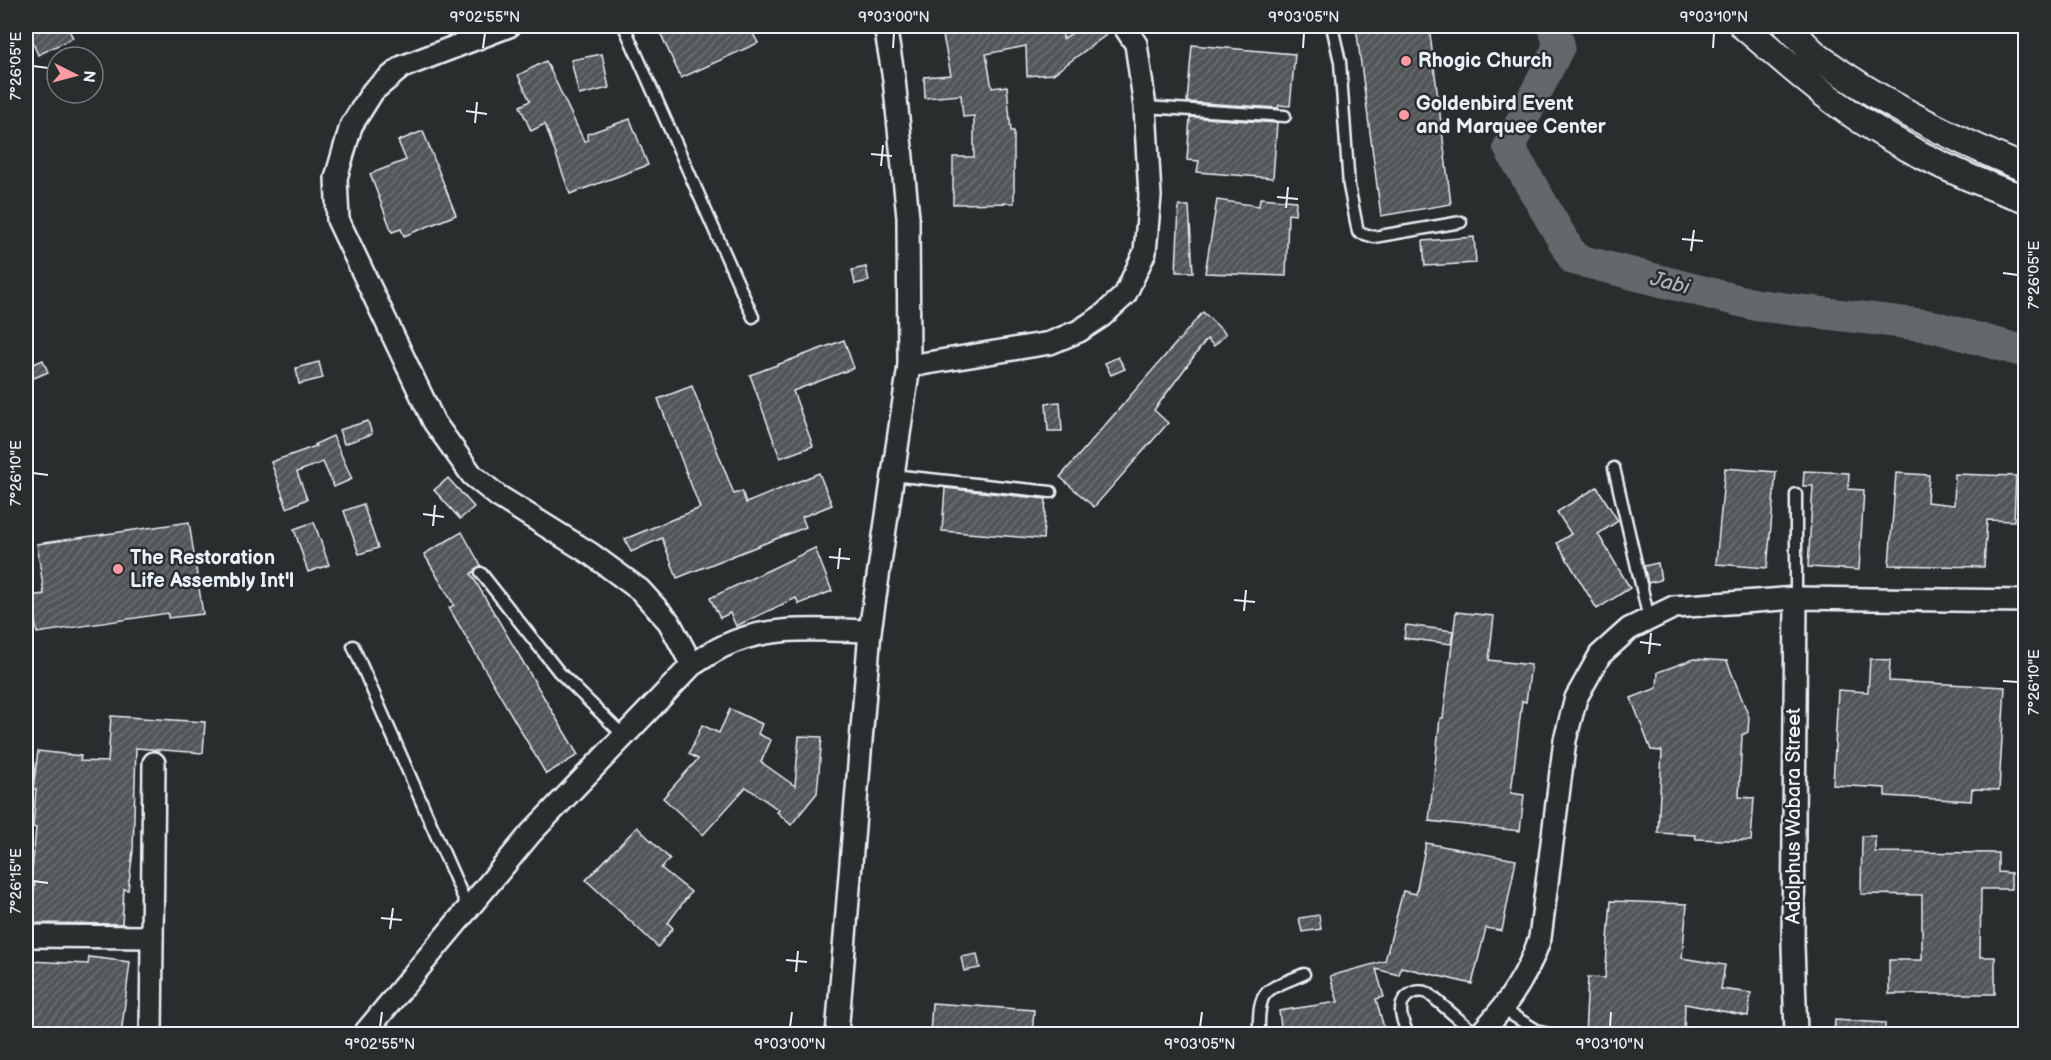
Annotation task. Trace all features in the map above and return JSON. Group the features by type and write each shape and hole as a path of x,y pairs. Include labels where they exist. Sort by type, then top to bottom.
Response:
{"street":[{"path":"509,26 402,67 373,91 351,126 336,178 338,220 434,422 472,475 498,496 591,554 640,590 669,622 692,665"},
{"path":"837,1035 870,631 909,366 908,217 894,79 885,26"},
{"path":"909,366 1050,343 1079,331 1102,316 1125,295 1145,252 1150,196 1145,107 1136,44 1124,26"},
{"path":"1743,26 1813,86 1866,123 1931,159 1996,189 2025,199"},
{"path":"1787,26 1818,57 1896,106 1964,144 2025,169"},
{"path":"1478,1035 1502,1009 1532,964 1540,938 1565,740 1576,698 1600,656 1629,628 1674,608 1796,598 2025,601"},
{"name":"Adolphus Wabara Street","path":"1796,598 1793,945 1796,1035"},
{"path":"364,1035 531,833 692,665 725,645 761,634 791,629 870,631"},
{"path":"151,1035 154,763"},
{"path":"26,936 152,937"}],"lane":[{"path":"624,26 753,317"},
{"path":"1332,26 1340,62 1349,186 1358,232 1374,237 1461,222"},
{"path":"1145,107 1285,116"},
{"path":"1614,468 1649,619"},
{"path":"892,475 1051,492"},
{"path":"1796,494 1796,598"},
{"path":"481,573 559,672 624,736"},
{"path":"353,646 468,908"},
{"path":"1259,1035 1261,999 1267,990 1304,974"},
{"path":"1408,1035 1400,1010 1403,1001 1411,993 1420,990 1428,993 1478,1035"},
{"path":"1502,1009 1540,1032 1550,1035"}],"building":[{"path":"26,26 67,26 73,38 59,45 45,45 45,52 38,55"},
{"path":"667,26 749,26 758,43 681,78 659,30"},
{"path":"941,26 1003,26 1003,29 1063,27 1063,39 1082,26 1099,26 1106,35 1053,74 1027,76 1026,46 986,54 992,88 1007,86 1011,131 1014,131 1014,203 953,204 953,157 974,157 974,116 963,117 961,95 925,98 924,77 951,75"},
{"name":"Goldenbird Event and Marquee Center","path":"1356,26 1429,26 1451,204 1381,216"},
{"path":"1192,45 1295,54 1290,106 1279,105 1278,108 1187,102"},
{"path":"602,54 609,88 579,95 571,60"},
{"path":"546,61 584,141 588,140 587,134 630,119 648,165 570,194 545,124 531,131 520,106 530,101 518,75"},
{"path":"1190,117 1277,123 1273,178 1197,172 1199,161 1187,160"},
{"path":"423,131 456,215 404,236 401,229 392,232 370,174 406,160 398,141"},
{"path":"1260,198 1296,201 1295,215 1288,214 1286,276 1205,273 1217,200 1259,206"},
{"path":"1179,206 1189,206 1193,272 1176,272"},
{"path":"1474,237 1476,263 1425,266 1423,241"},
{"path":"866,267 869,281 855,284 852,270"},
{"path":"1203,312 1226,334 1214,346 1207,339 1154,410 1168,423 1094,507 1060,477"},
{"path":"844,340 854,368 793,391 813,446 780,458 750,375"},
{"path":"1118,357 1125,369 1111,375 1105,363"},
{"path":"43,360 48,372 34,378 29,366"},
{"path":"319,362 323,378 299,384 296,368"},
{"path":"692,386 734,494 742,491 746,503 819,473 832,505 802,517 806,527 677,578 662,538 631,552 625,539 700,508 658,399"},
{"path":"1060,402 1062,431 1048,431 1046,403"},
{"path":"368,421 372,434 344,444 339,430"},
{"path":"333,436 352,479 334,487 323,462 297,472 307,499 287,508 271,462 316,446 315,444"},
{"path":"1725,468 1776,472 1767,568 1716,564"},
{"path":"1804,471 1849,473 1848,489 1864,490 1859,570 1808,567 1813,486 1803,486"},
{"path":"1896,473 1929,475 1927,502 1954,505 1955,474 2016,476 2014,521 1987,520 1984,567 1889,565"},
{"path":"448,478 474,507 460,519 434,490"},
{"path":"1597,487 1618,521 1598,534 1630,588 1597,609 1557,543 1571,534 1557,512"},
{"path":"945,488 1046,499 1043,539 942,531"},
{"path":"363,504 378,548 359,554 344,511"},
{"name":"The Restoration Life Assembly Int'l","path":"189,522 203,614 168,618 168,613 37,633 31,596 44,594 37,544"},
{"path":"314,522 329,565 308,572 294,529"},
{"path":"462,532 481,566 471,574 578,755 546,774 449,608 454,605 424,554"},
{"path":"815,548 832,591 799,604 796,598 736,626 730,613 720,618 710,598"},
{"path":"1658,563 1661,580 1648,583 1644,566"},
{"path":"1456,612 1494,616 1489,660 1531,665 1526,702 1522,701 1511,793 1524,795 1520,831 1429,821 1440,718 1443,718"},
{"path":"1406,625 1453,631 1451,644 1404,638"},
{"path":"1694,659 1727,661 1749,717 1748,732 1742,735 1739,797 1754,798 1751,841 1696,839 1695,835 1658,833 1662,751 1651,750 1631,698 1657,688 1658,672"},
{"path":"1870,659 1890,660 1889,681 2005,687 1999,790 1972,789 1971,801 1885,796 1885,788 1833,785 1838,690 1868,692"},
{"path":"730,709 762,724 758,734 771,740 761,762 795,786 799,736 822,737 817,793 791,825 777,812 779,810 746,787 703,835 663,798 698,759 689,754 702,725 719,733"},
{"path":"111,716 205,722 203,753 136,748 133,851 128,890 124,889 122,924 29,923 35,883 31,882 36,828 33,827 36,789 33,789 38,751 81,756 80,761 108,762"},
{"path":"637,827 670,859 661,868 691,892 668,923 673,928 658,947 586,880"},
{"path":"1862,836 1875,836 1875,852 1998,853 1998,872 2011,873 2011,889 1981,889 1980,957 1995,957 1995,994 1889,994 1889,960 1922,960 1922,895 1861,894"},
{"path":"1426,843 1516,860 1502,931 1486,928 1472,984 1401,967 1399,975 1376,969 1384,997 1376,999 1386,1035 1282,1035 1279,1011 1338,1002 1330,976 1385,961 1403,891 1416,894"},
{"path":"1611,901 1687,904 1682,958 1725,965 1721,989 1751,993 1748,1016 1685,1004 1684,1035 1585,1035 1588,977 1605,978"},
{"path":"1319,915 1321,929 1302,932 1299,918"},
{"path":"977,954 980,968 964,971 961,957"},
{"path":"89,957 130,962 121,1035 29,1035 30,961 88,964"},
{"path":"932,1003 1034,1010 1032,1035 930,1035"},
{"path":"1835,1020 1885,1023 1885,1035 1834,1035"}],"waterway":[{"name":"Jabi","path":"1554,26 1559,46 1509,147 1574,259 1756,305 1932,326 2026,352"}],"place":[{"name":"Rhogic Church","path":"1406,61"},
{"name":"Goldenbird Event and Marquee Center","path":"1404,115"},
{"name":"The Restoration Life Assembly Int'l","path":"118,569"}]}
